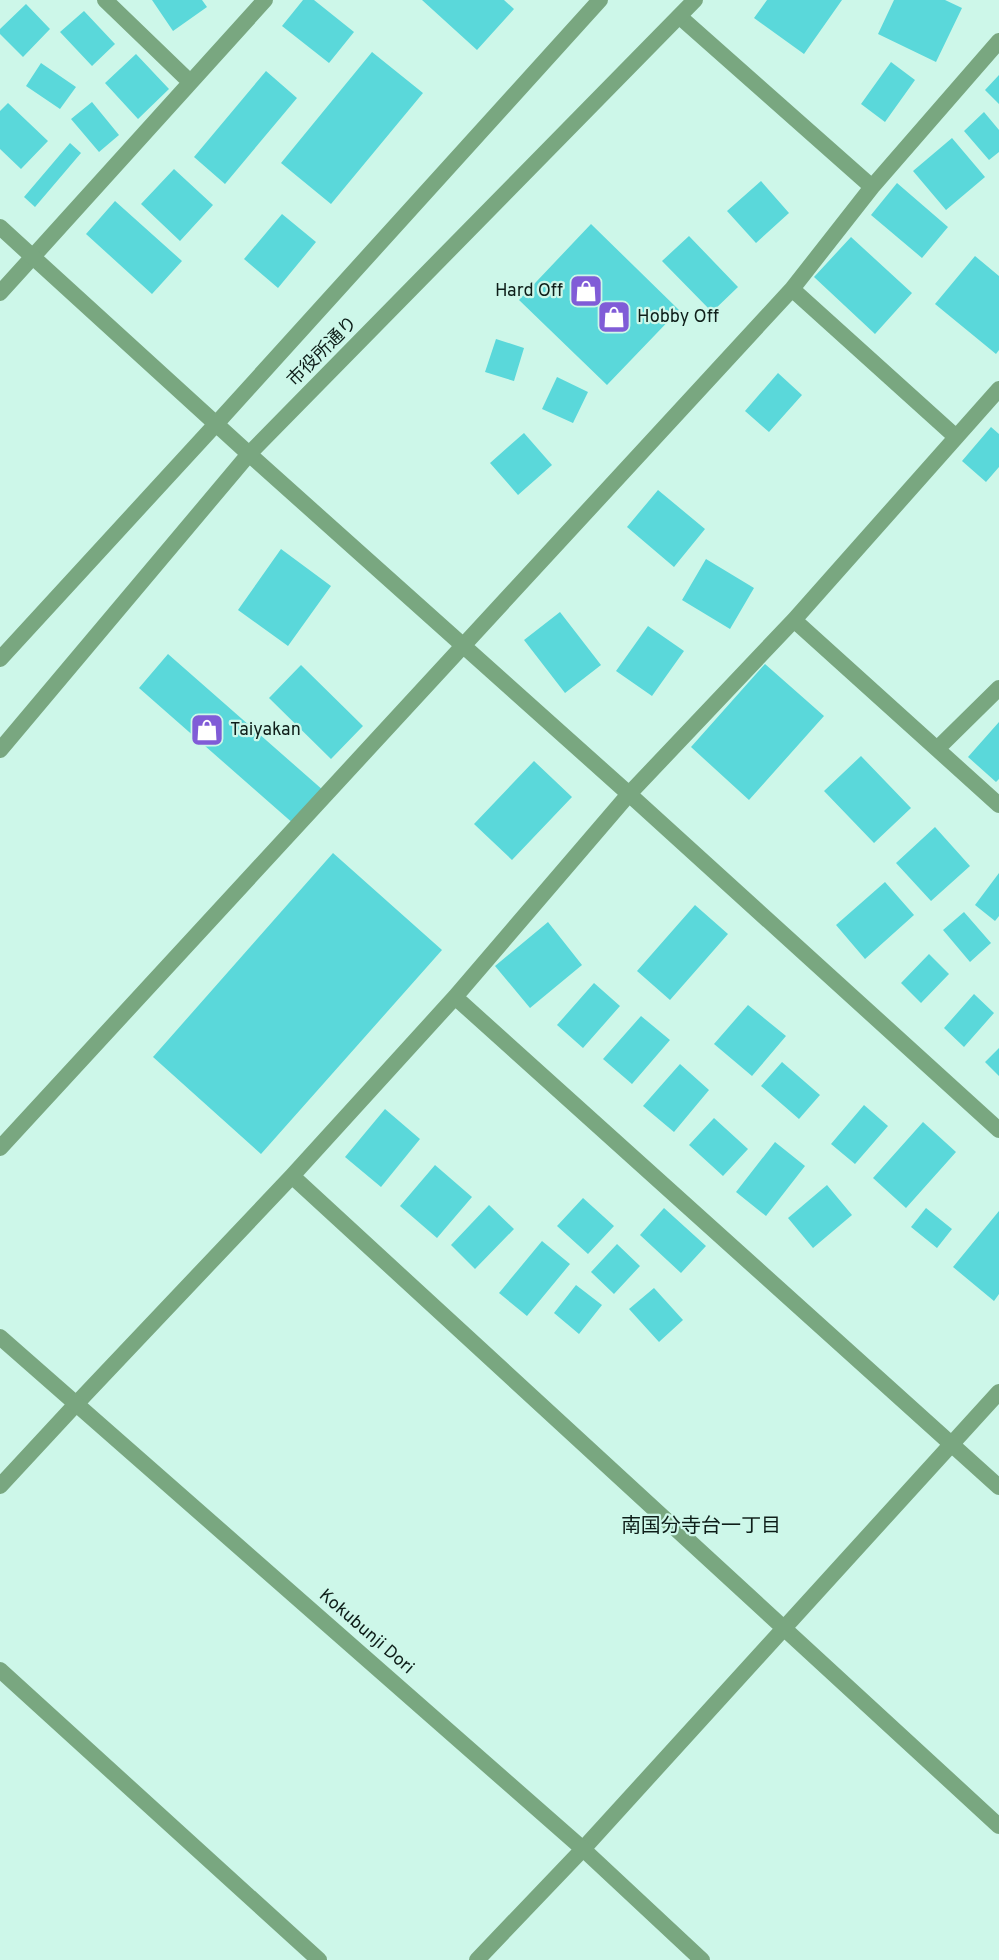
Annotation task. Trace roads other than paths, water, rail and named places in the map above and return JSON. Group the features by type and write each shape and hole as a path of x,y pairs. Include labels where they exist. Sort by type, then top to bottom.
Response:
{"street":[{"path":"105,0 190,82"},
{"path":"0,293 265,0"},
{"name":"市役所通り","path":"0,659 600,0"},
{"name":"市役所通り","path":"0,750 249,454 680,17 694,0"},
{"path":"680,17 872,187"},
{"path":"0,1148 792,289 872,187 999,41"},
{"path":"0,227 999,1130"},
{"path":"792,289 956,437"},
{"path":"0,1486 292,1176 455,997 629,794 794,620 999,389"},
{"path":"794,620 999,805"},
{"path":"937,749 999,688"},
{"path":"455,997 999,1487"},
{"path":"292,1176 999,1826"},
{"name":"Kokubunji Dori","path":"0,1337 582,1849 702,1960"},
{"path":"477,1960 582,1849 999,1392"},
{"path":"0,1670 319,1960"}],"place":[{"name":"Hard Off","path":"586,291"},
{"name":"Hobby Off","path":"614,317"},
{"name":"Taiyakan","path":"207,730"}],"district":[{"name":"南国分寺台一丁目","path":"701,1527"}]}
